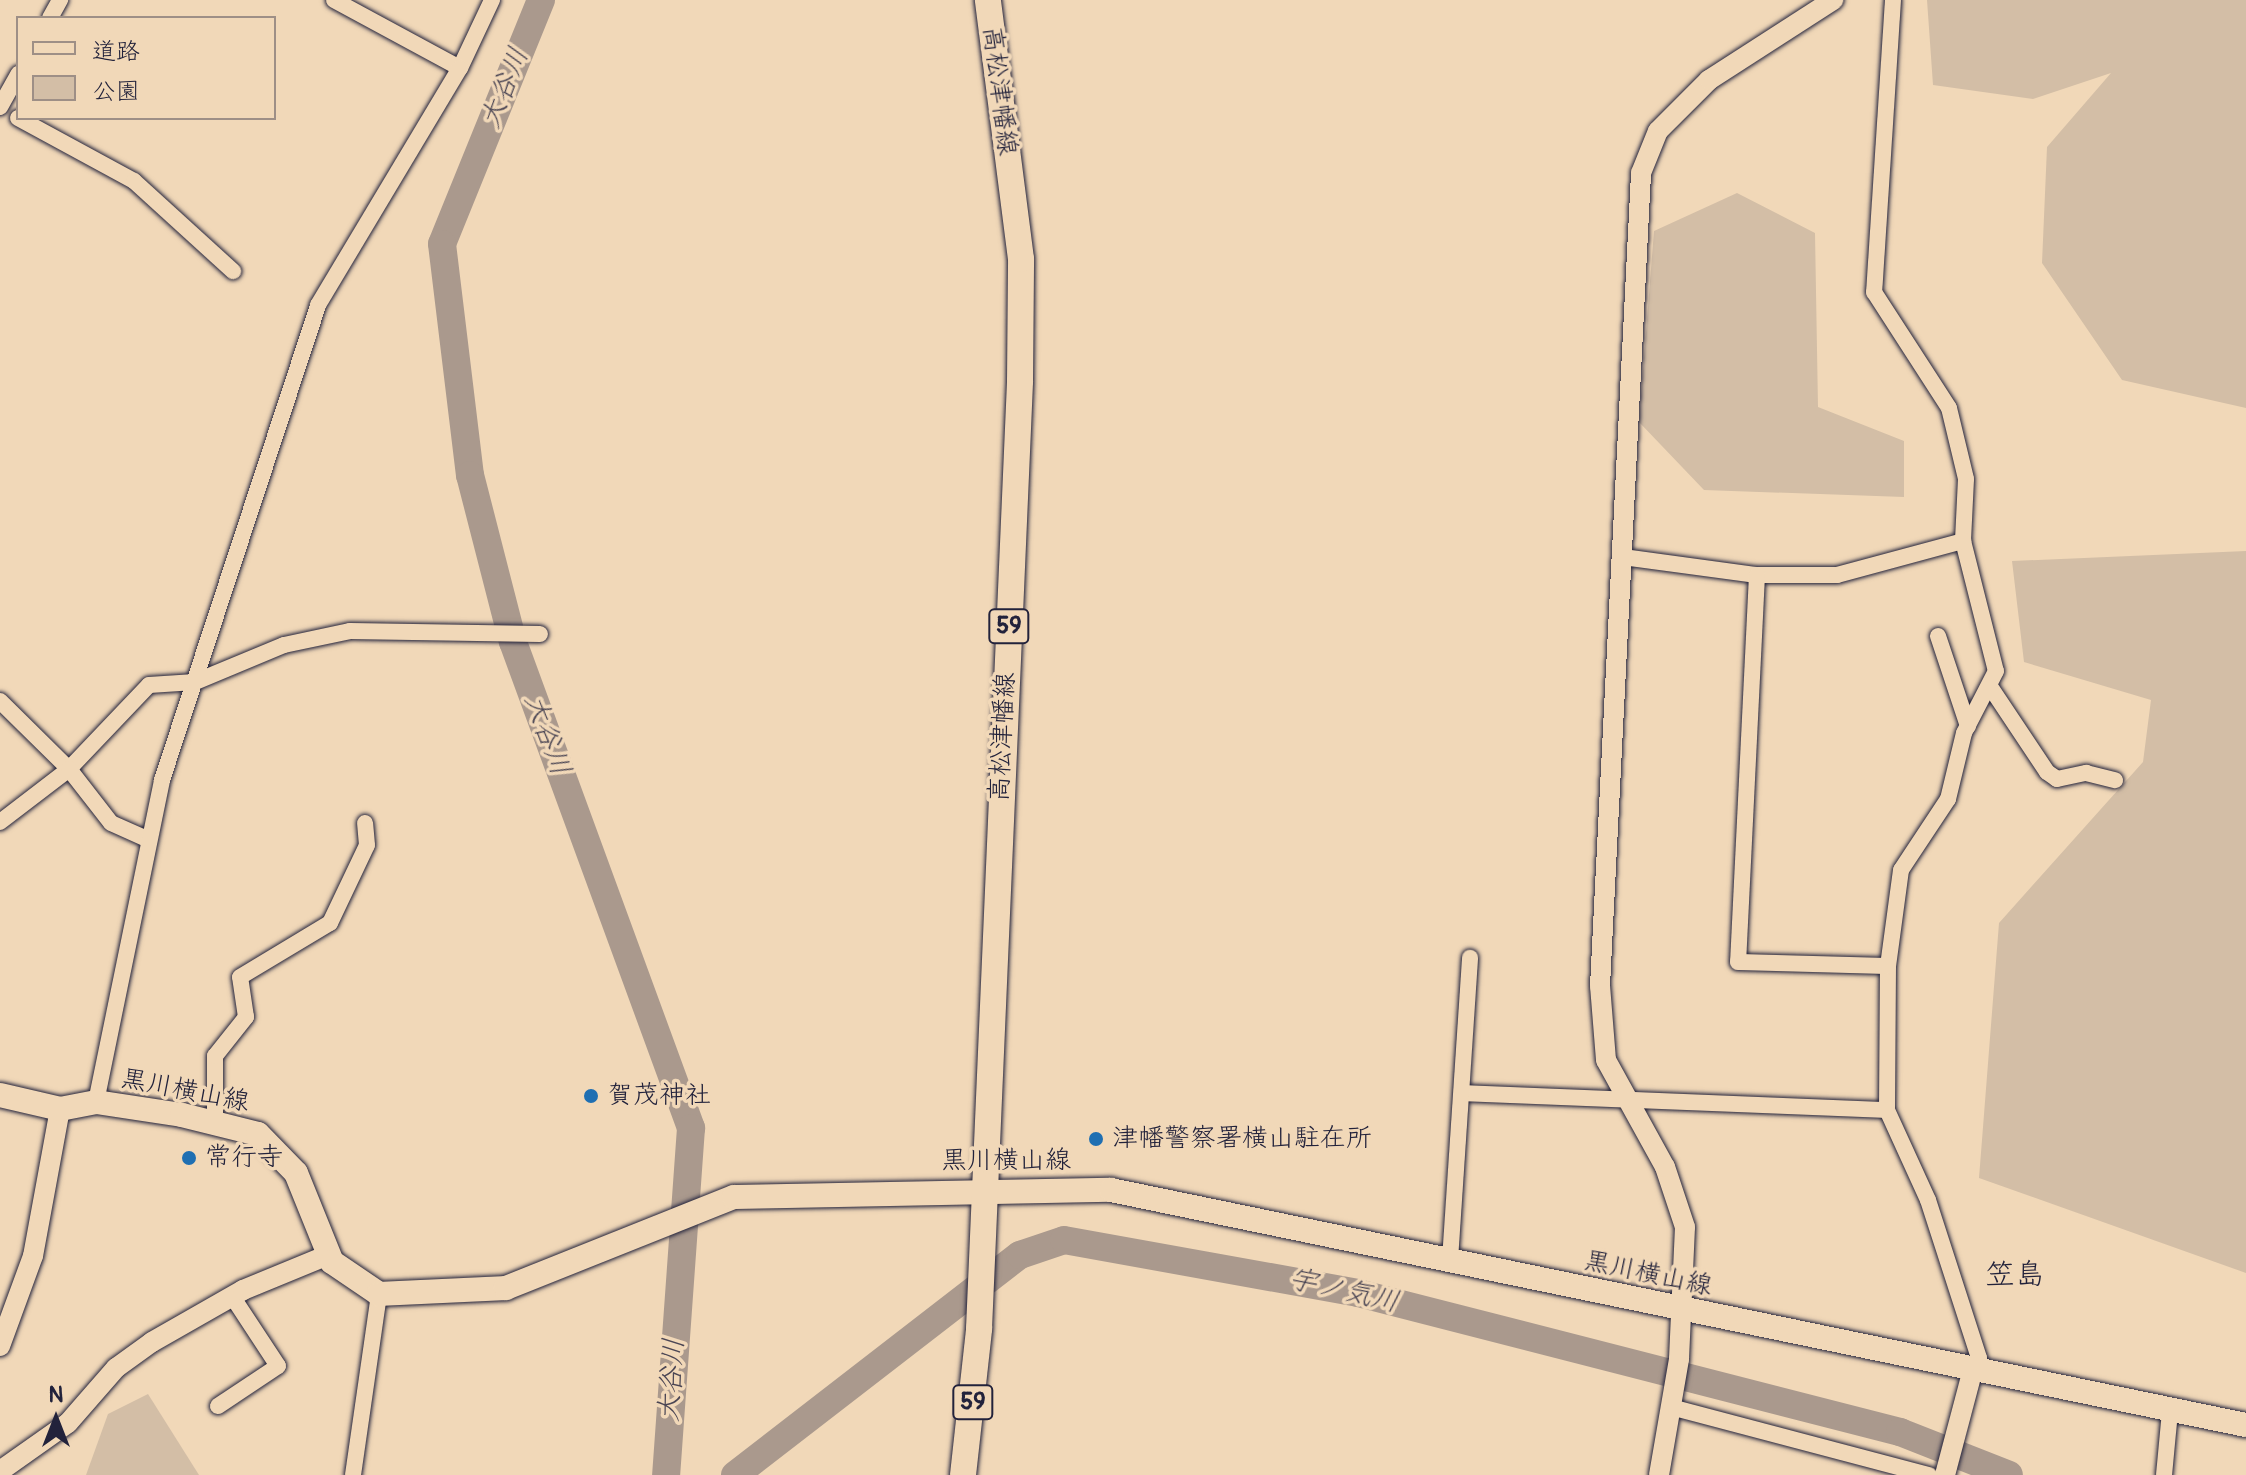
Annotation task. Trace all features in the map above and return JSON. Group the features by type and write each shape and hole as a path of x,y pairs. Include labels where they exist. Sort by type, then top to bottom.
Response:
{"main road":[{"name":"高松津幡線","path":"963,1475 979,1329 1021,259 988,0"},
{"name":"黒川横山線","path":"0,1095 60,1109 96,1102 215,1121 280,1148 328,1255 347,1277 379,1294 506,1288 665,1221 767,1194 983,1187 1111,1190 2246,1425"}],"street":[{"path":"334,0 460,68"},
{"path":"96,1102 147,839 318,305 460,68 492,0"},
{"path":"1659,1475 1679,1359 1685,1227 1665,1167 1623,1099 1606,1060 1600,986 1641,173 1658,131 1709,80 1833,0"},
{"path":"1893,0 1874,292 1949,408 1966,479 1963,541 1996,671 1991,688 1968,726 1948,799 1901,870 1888,966 1887,1110 1928,1200 1979,1358 1953,1435 1946,1469"},
{"path":"0,107 16,78"},
{"path":"22,120 134,181 233,271"},
{"path":"1623,557 1757,575 1837,575 1963,541"},
{"path":"1757,575 1738,962 1888,966"},
{"path":"0,822 69,769 149,685 195,682 284,645 350,631 536,634"},
{"path":"1938,636 1968,726"},
{"path":"1991,688 2047,772 2057,779 2086,773 2115,780"},
{"path":"0,701 69,769 111,823 147,839"},
{"path":"215,1121 215,1056 246,1017 240,977 330,923 367,845 365,823"},
{"path":"1450,1260 1470,958"},
{"path":"1462,1093 1887,1110"},
{"path":"0,1346 33,1256 60,1109"},
{"path":"0,1471 68,1423 116,1368 232,1296 328,1255"},
{"path":"353,1475 379,1294"},
{"path":"218,1406 278,1366 232,1296"},
{"path":"2164,1475 2170,1411"},
{"path":"1669,1418 1929,1475"}],"green space":[{"path":"1927,0 2246,0 2246,408 2122,380 2042,263 2047,147 2111,73 2033,99 1933,85"},
{"path":"1737,193 1815,233 1818,407 1904,441 1904,497 1704,490 1639,422 1654,231"},
{"path":"2246,551 2246,1273 1979,1178 1999,923 2143,762 2151,700 2024,662 2012,561"},
{"path":"148,1394 199,1475 86,1475 108,1414"}],"waterway":[{"name":"大谷川","path":"541,0 442,244 470,475 513,642 691,1128 666,1475"},
{"name":"宇ノ気川","path":"735,1475 1020,1255 1064,1240 1358,1293 1900,1432 2009,1475"}],"place":[{"name":"賀茂神社","path":"591,1096"},
{"name":"津幡警察署横山駐在所","path":"1096,1139"},
{"name":"常行寺","path":"189,1158"}],"district":[{"name":"笠島","path":"2015,1275"}]}
